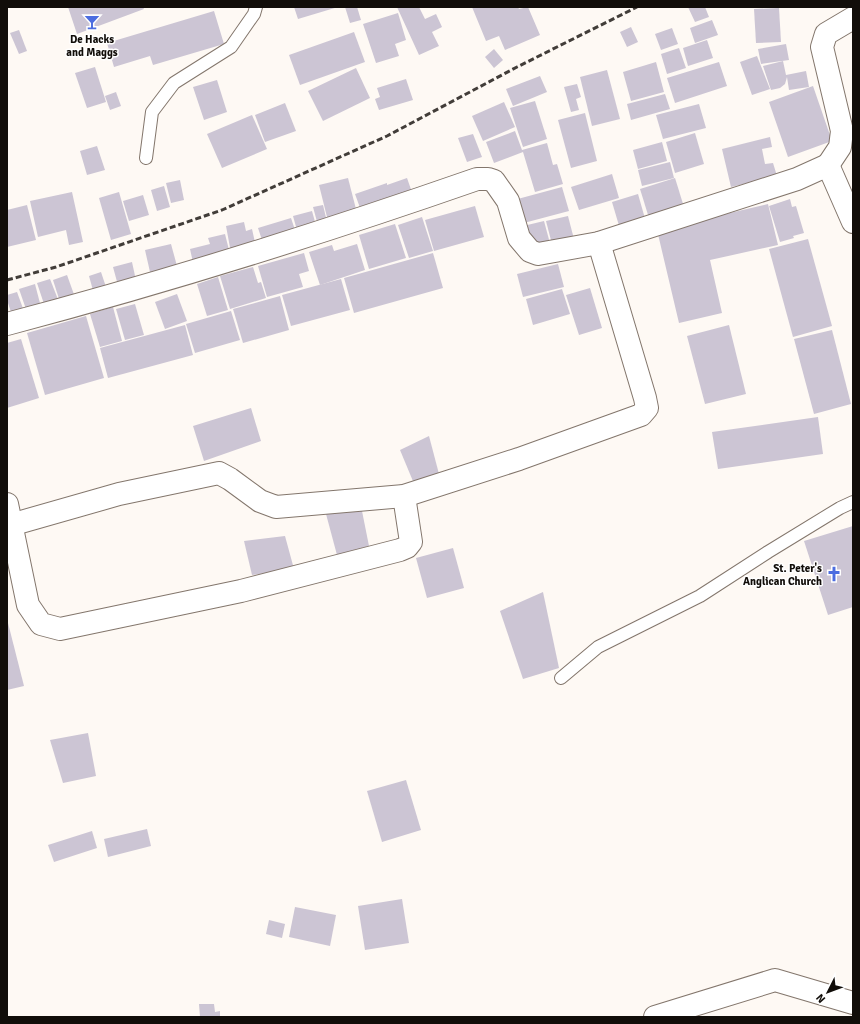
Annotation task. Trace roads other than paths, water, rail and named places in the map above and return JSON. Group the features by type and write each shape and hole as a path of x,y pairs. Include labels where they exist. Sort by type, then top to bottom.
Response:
{"street":[{"path":"7,324 108,297 343,225 477,179 488,179 494,181 508,201 519,238 530,251 538,254 599,243 797,179 828,165 840,147 842,131 822,47 826,34 853,18"},
{"path":"828,165 853,222"},
{"path":"404,496 411,542 407,547 400,550 241,591 60,630 41,624 28,605 9,519 219,473 230,479 260,501 276,507 404,496 519,459 641,415 647,408 645,398 599,243"},
{"path":"655,1017 775,980 853,1003"}],"lane":[{"path":"146,158 152,112 174,82 230,47 254,14 256,7"},
{"path":"562,678 598,647 700,596 768,552 840,508 853,502"}],"railway":[{"path":"7,280 56,267 222,210 387,136 517,67 637,7"}],"place":[{"name":"De Hacks and Maggs","path":"92,22"},
{"name":"St. Peter's Anglican Church","path":"834,574"}]}
